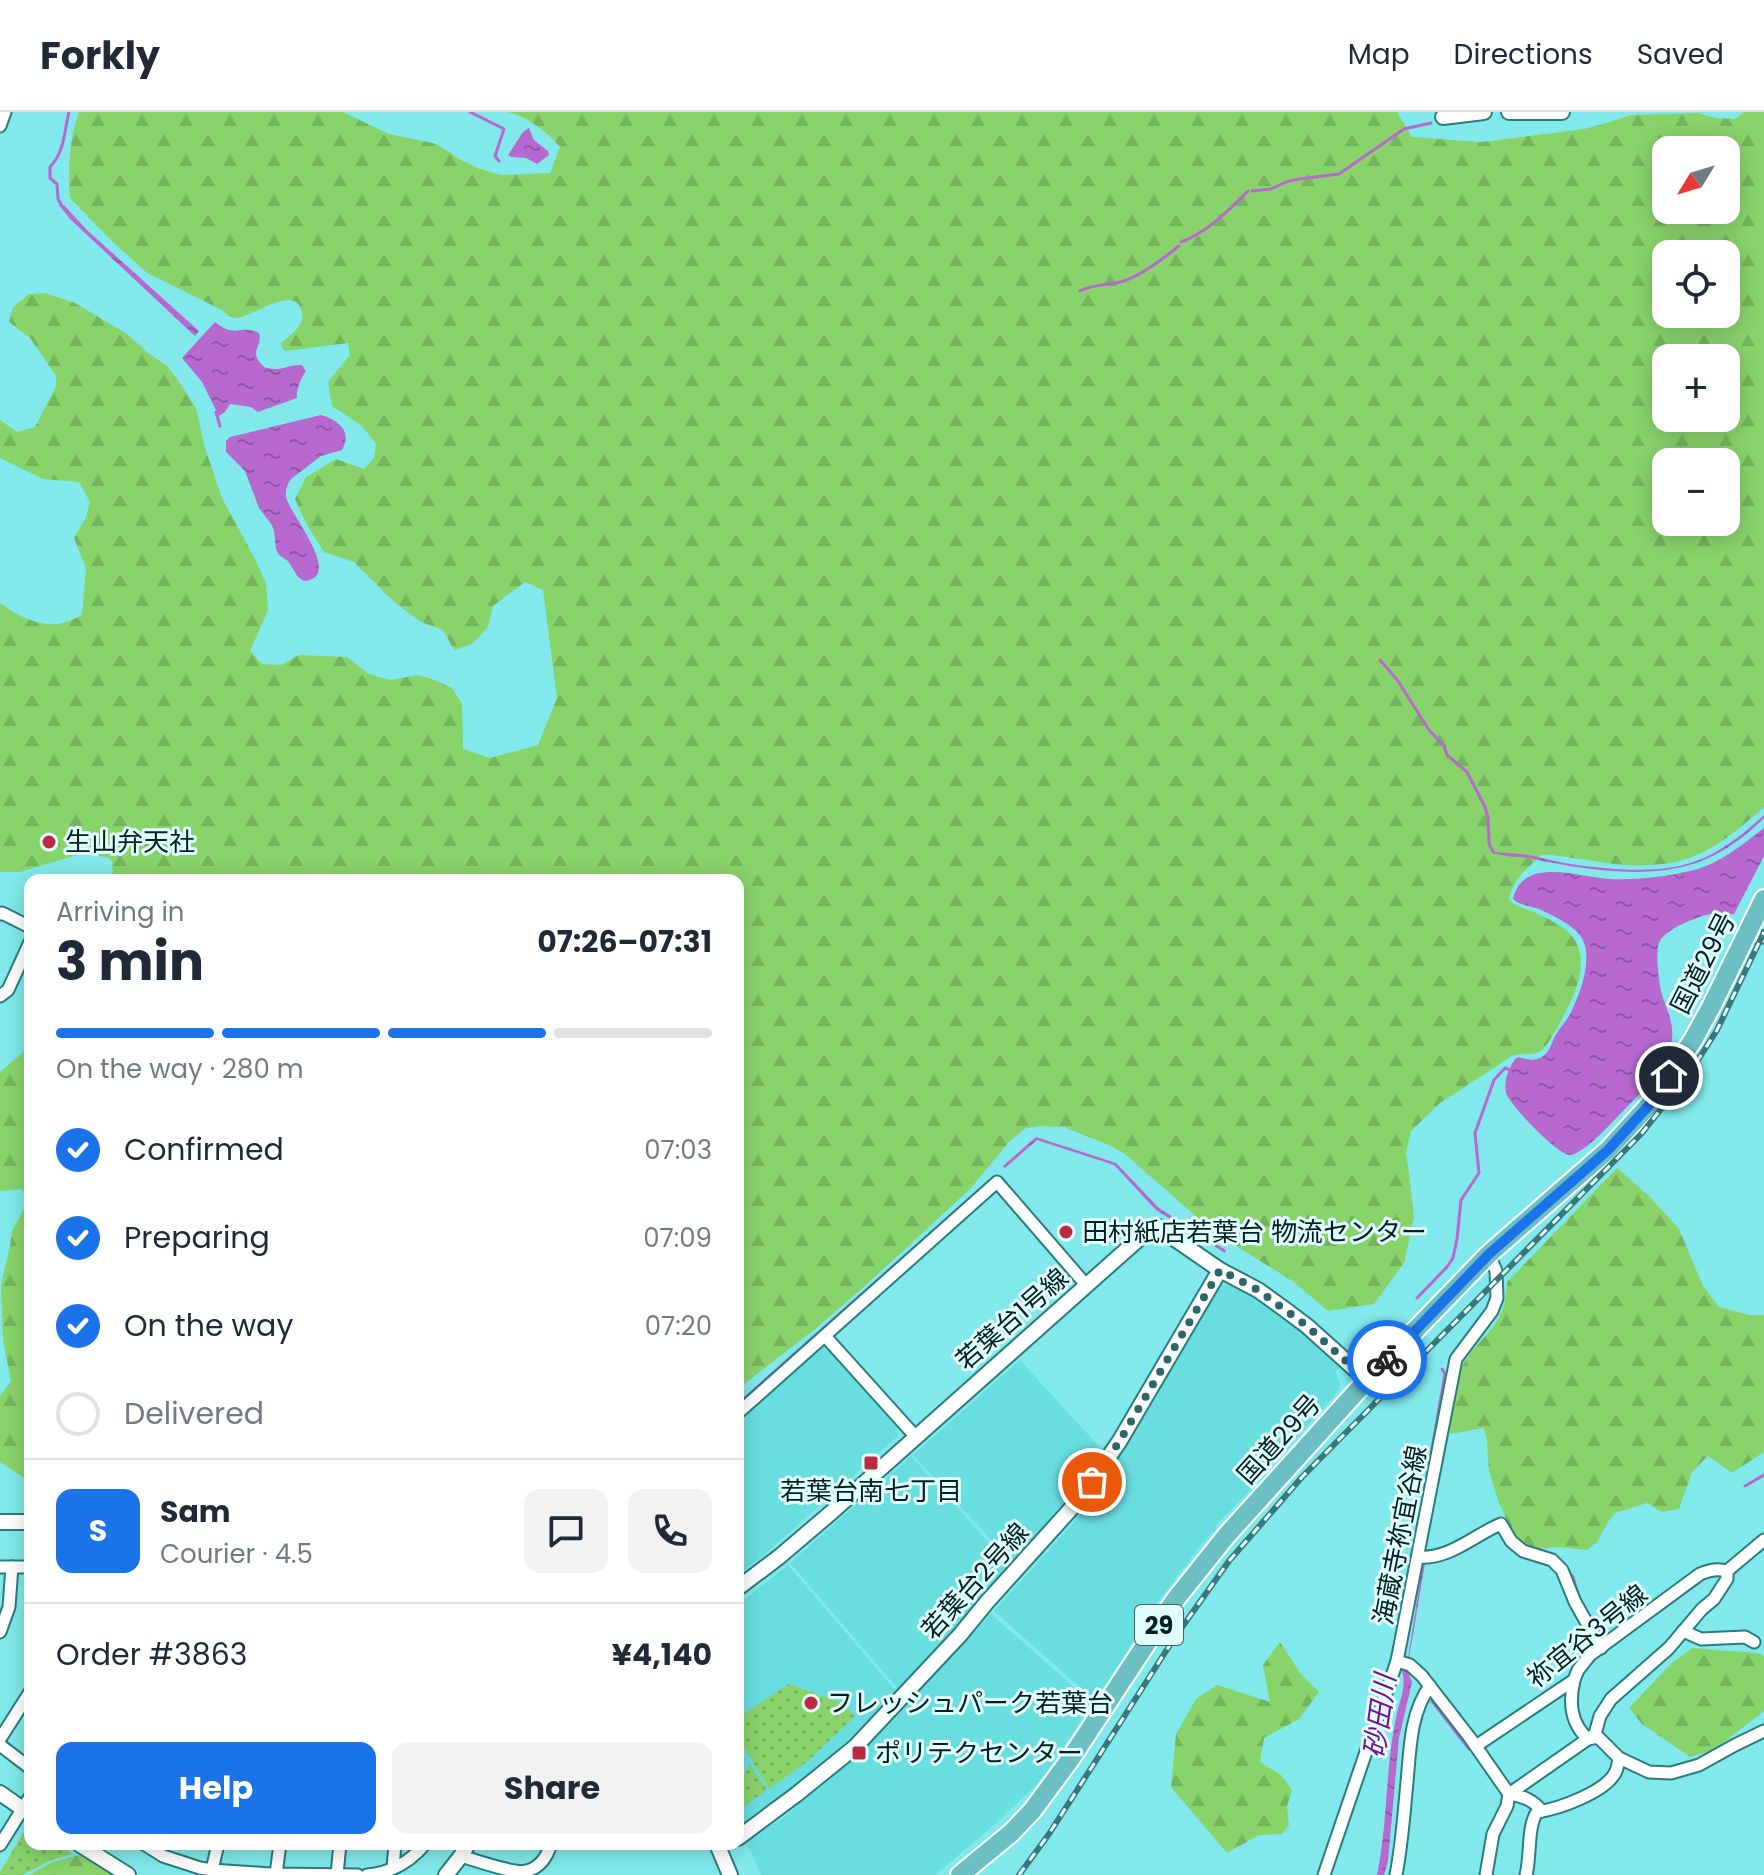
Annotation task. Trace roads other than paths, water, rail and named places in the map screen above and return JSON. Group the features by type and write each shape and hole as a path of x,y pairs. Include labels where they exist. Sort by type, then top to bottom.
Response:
{"highway":[{"name":"国道29号","path":"960,1875 1011,1833 1032,1811 1069,1761 1175,1600 1226,1536 1367,1380 1489,1254 1608,1150 1651,1103 1755,937 1764,899"}],"street":[{"path":"0,126 5,112"},
{"path":"1443,117 1484,112"},
{"path":"1509,112 1562,112"},
{"path":"0,914 24,924"},
{"path":"0,996 8,990 24,955"},
{"path":"744,1408 997,1182 1087,1286"},
{"name":"若葉台1号線","path":"744,1583 811,1529 1156,1226 1220,1270 1258,1290 1307,1326 1367,1380"},
{"name":"海蔵寺祢宜谷線","path":"1324,1875 1397,1661 1456,1359 1492,1311 1497,1298 1496,1271 1489,1254"},
{"name":"若葉台2号線","path":"744,1834 855,1747 960,1635 1078,1501 1119,1442 1220,1270"},
{"path":"825,1336 915,1436"},
{"path":"0,1522 24,1522"},
{"path":"1418,1557 1431,1558 1444,1554 1501,1524 1511,1541 1523,1551 1552,1560 1562,1570 1575,1602 1601,1648"},
{"path":"1509,1794 1595,1734 1600,1716 1611,1699 1669,1648 1714,1599 1727,1579 1727,1571 1764,1540"},
{"path":"0,1632 9,1607 6,1567"},
{"name":"祢宜谷3号線","path":"1476,1746 1574,1680 1584,1661 1700,1574 1708,1570 1727,1571"},
{"path":"1683,1631 1701,1639 1745,1637 1754,1642"},
{"path":"1397,1661 1417,1670 1509,1794 1507,1806 1493,1834 1486,1875"},
{"path":"1574,1680 1571,1692 1574,1721 1583,1735 1588,1739 1598,1737 1619,1758 1649,1772 1671,1773 1699,1765 1764,1731"},
{"path":"1396,1875 1413,1728 1421,1700 1430,1686"},
{"path":"24,1702 0,1742 24,1763"},
{"path":"1526,1875 1533,1818 1537,1812 1551,1811 1601,1787 1616,1771 1619,1758"},
{"path":"0,1793 24,1805"},
{"path":"1509,1794 1535,1802 1542,1811"},
{"path":"0,1845 24,1812"},
{"path":"88,1850 128,1875"},
{"path":"154,1850 163,1856 212,1870 358,1875"},
{"path":"212,1870 217,1850"},
{"path":"273,1874 279,1850"},
{"path":"337,1874 339,1850"},
{"path":"393,1868 394,1850"},
{"path":"367,1875 393,1868 419,1850"},
{"path":"446,1875 464,1850 484,1863 526,1871 547,1858 549,1850"},
{"path":"723,1850 730,1875"}],"water":[{"path":"529,128 534,140 549,155 537,164 526,158 508,155"},
{"path":"59,205 64,205 87,230 199,331 195,336 70,219"},
{"path":"215,322 228,330 259,333 256,353 264,367 275,369 302,365 306,371 299,384 297,398 258,412 251,407 230,404 219,416 202,382 182,358"},
{"path":"321,415 342,427 346,437 342,450 321,456 287,485 289,505 317,557 319,569 315,577 304,581 279,555 274,530 259,508 245,471 226,452 226,441 230,437"},
{"path":"1764,815 1751,830 1720,852 1704,860 1664,870 1619,872 1597,870 1492,852 1608,868 1641,870 1674,867 1704,858 1720,849"},
{"path":"1764,828 1764,856 1734,914 1710,914 1689,921 1667,933 1659,943 1660,986 1672,1030 1671,1044 1659,1070 1592,1142 1577,1153 1565,1153 1535,1129 1516,1108 1506,1093 1505,1084 1515,1059 1536,1059 1549,1050 1579,994 1586,965 1585,946 1579,934 1564,922 1513,899 1519,885 1528,877 1540,873 1620,879 1650,878 1690,871 1720,859"},
{"path":"1036,1137 1116,1163 1159,1208 1226,1250 1225,1253 1156,1210 1114,1165 1037,1140 1005,1168 1003,1166"},
{"path":"994,1175 996,1176 744,1400"},
{"path":"1423,1563 1407,1670 1412,1682 1399,1738 1388,1861 1384,1875 1377,1875 1392,1738"}],"waterway":[{"path":"62,206 57,184 50,178 50,167 61,148 69,112"},
{"path":"470,112 504,129 495,156 499,161"},
{"path":"1252,191 1271,189 1299,179 1339,174 1404,129 1431,123"},
{"path":"1181,242 1209,227 1248,191"},
{"path":"1080,291 1131,278 1179,246"},
{"path":"216,412 220,426"},
{"path":"1380,660 1398,681 1429,730 1444,746 1447,755 1467,772 1485,807 1489,844 1494,853"},
{"name":"砂田川","path":"1417,1298 1453,1258 1461,1200 1479,1173 1475,1133 1494,1080 1505,1068 1510,1070"},
{"name":"砂田川","path":"1422,1507 1445,1374 1442,1369"},
{"path":"1745,1486 1764,1475"},
{"path":"1569,1572 1580,1602"},
{"path":"1609,1648 1701,1581 1714,1576"},
{"path":"1591,1618 1604,1639"},
{"path":"1577,1663 1588,1651"},
{"path":"1432,1701 1469,1749"},
{"path":"1482,1765 1486,1771"}],"railway":[{"path":"1019,1875 1049,1834 1175,1637 1229,1561 1302,1477 1642,1133 1691,1071 1717,1030 1764,932"}],"place":[{"name":"生山弁天社","path":"49,842"},
{"name":"田村紙店若葉台 物流センター","path":"1066,1232"},
{"name":"若葉台南七丁目","path":"871,1463"},
{"name":"フレッシュパーク若葉台","path":"811,1703"},
{"name":"ポリテクセンター","path":"859,1753"}]}
